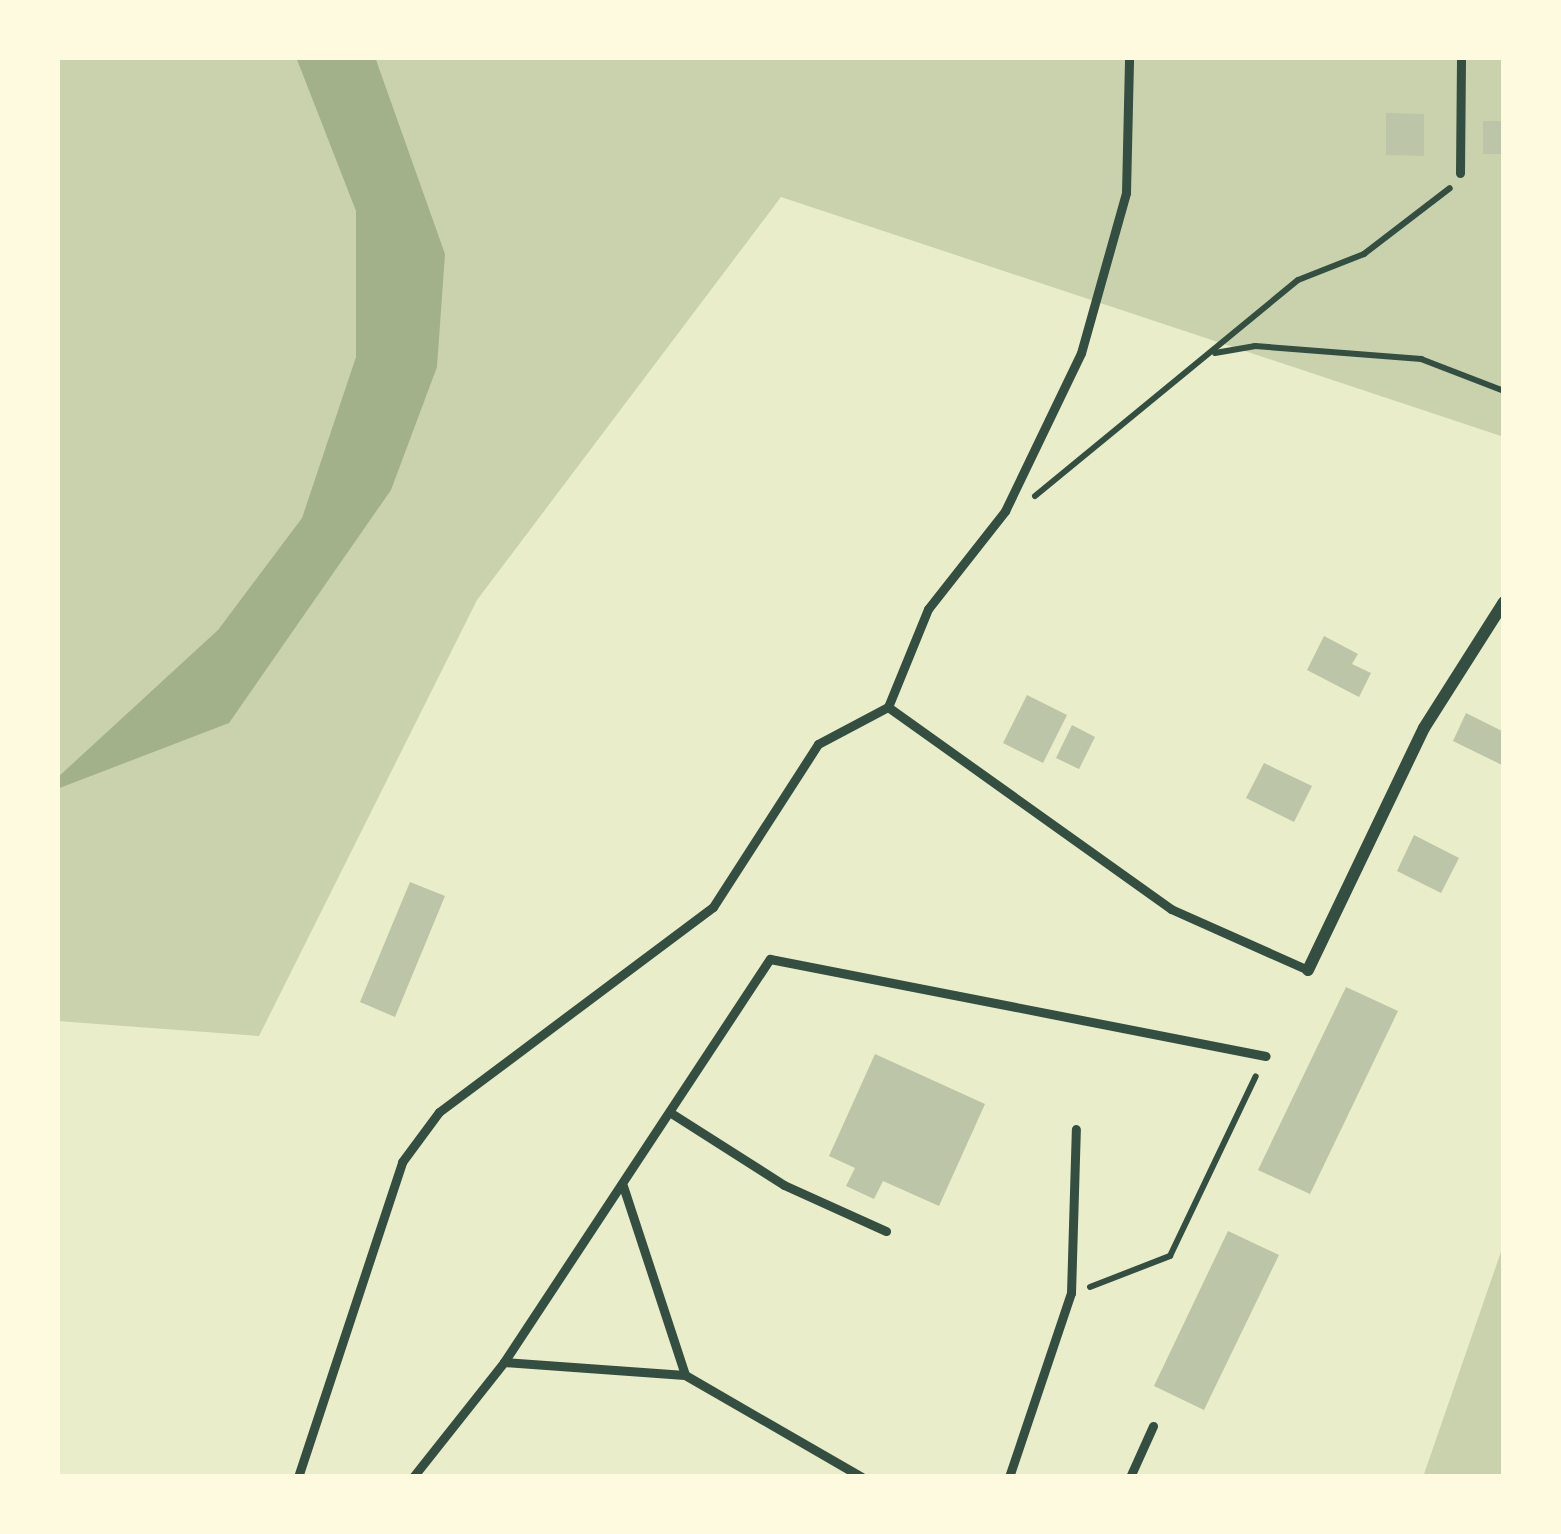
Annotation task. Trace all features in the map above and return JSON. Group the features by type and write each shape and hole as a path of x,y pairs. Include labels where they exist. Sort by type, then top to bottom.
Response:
{"street":[{"path":"1308,970 1424,728 1504,602"}],"lane":[{"path":"298,1477 402,1162 439,1112 713,907 818,744 888,707 928,609 1005,511 1081,352 1126,194 1130,57"},
{"path":"1460,173 1461,57"},
{"path":"888,707 1171,910 1308,970"},
{"path":"413,1477 504,1362 770,959 1266,1056"},
{"path":"670,1113 784,1185 886,1231"},
{"path":"1010,1477 1071,1293 1076,1129"},
{"path":"623,1186 685,1375"},
{"path":"504,1362 685,1375 862,1477"},
{"path":"1130,1477 1153,1426"}],"path":[{"path":"1005,511 1058,485 1114,426 1211,354 1298,280 1364,254 1460,173"},
{"path":"1211,354 1255,346 1421,359 1504,391"},
{"path":"1071,1293 1170,1256 1266,1056"}],"shaded area":[{"path":"57,57 1504,57 1504,437 781,197 477,600 259,1036 57,1021"},
{"path":"296,57 375,57 445,254 437,367 391,490 229,723 57,789 57,778 218,630 302,518 356,357 356,211"},
{"path":"1504,1243 1504,1477 1423,1477"}],"building":[{"path":"1386,113 1424,114 1424,156 1386,155"},
{"path":"1483,121 1504,121 1504,154 1483,154"},
{"path":"1324,636 1358,654 1352,664 1371,673 1359,697 1307,670"},
{"path":"1027,695 1067,715 1043,763 1003,743"},
{"path":"1466,713 1504,732 1502,765 1453,741"},
{"path":"1072,725 1095,737 1079,769 1056,758"},
{"path":"1264,763 1312,786 1294,822 1246,798"},
{"path":"1414,835 1459,858 1441,893 1397,871"},
{"path":"410,882 445,896 395,1017 360,1002"},
{"path":"1346,987 1398,1011 1310,1194 1258,1170"},
{"path":"875,1054 985,1104 939,1206 883,1181 874,1199 846,1186 855,1168 829,1156"},
{"path":"1228,1231 1279,1255 1204,1410 1154,1386"}]}
